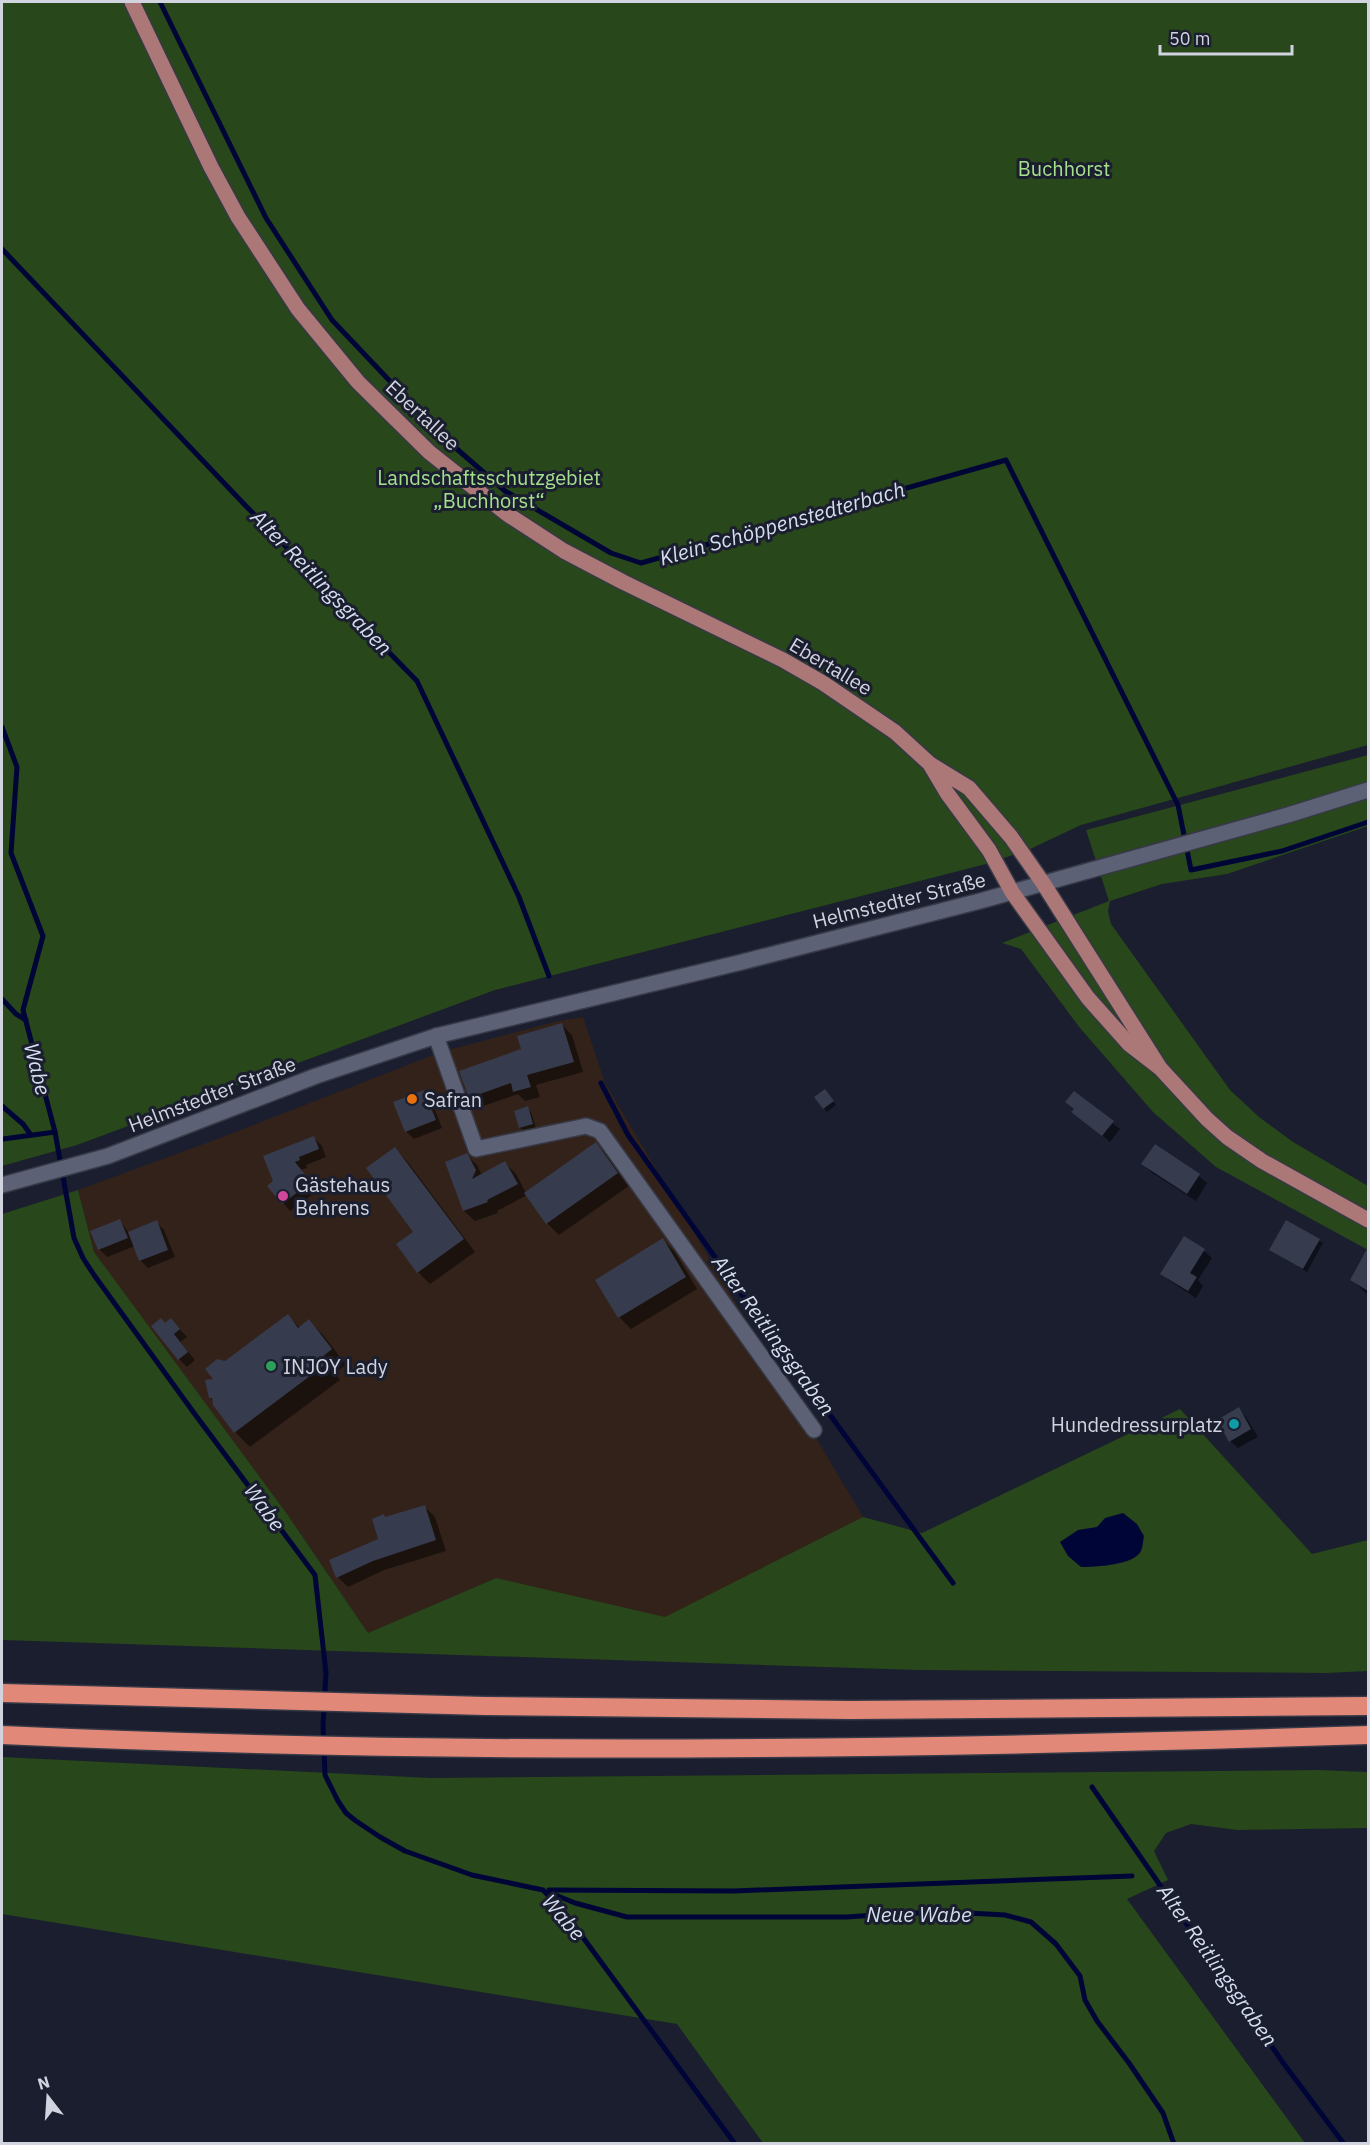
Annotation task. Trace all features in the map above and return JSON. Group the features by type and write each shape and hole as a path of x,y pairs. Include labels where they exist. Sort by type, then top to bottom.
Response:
{"highway":[{"path":"2,1693 484,1706 851,1710 1368,1706"},
{"path":"2,1735 486,1748 694,1749 1368,1735"},
{"path":"1296,1738 1368,1744"}],"main road":[{"name":"Ebertallee","path":"132,2 211,167 267,264 298,309 358,382 429,452 507,514 564,551 783,660 823,683 896,732 930,764 969,788 1011,837 1043,883 1160,1068"},
{"name":"Ebertallee","path":"930,764 947,793 989,850 1012,892 1088,998 1129,1044 1160,1068"},
{"path":"1160,1068 1207,1119 1227,1137 1262,1161 1368,1221"}],"street":[{"name":"Helmstedter Straße","path":"2,1185 108,1156 316,1076 436,1036 742,962 1012,892 1368,790"},
{"path":"436,1036 476,1149 586,1126 600,1131 813,1430"}],"shaded area":[{"path":"583,1017 605,1083 863,1517 790,1568 684,1630 496,1578 368,1633 287,1514 227,1439 94,1252 78,1190 220,1138 441,1052 558,1021"},
{"path":"1123,1513 1137,1524 1144,1536 1142,1549 1137,1556 1114,1564 1081,1567 1068,1556 1060,1542 1078,1530 1097,1527 1105,1518"}],"green space":[{"name":"Landschaftsschutzgebiet „Buchhorst“","path":"2,2 1368,2 1368,745 1081,825 1028,850 986,864 495,990 77,1145 2,1166"},
{"path":"1368,755 1368,826 1227,874 1162,884 1110,901 1108,911 1111,924 1230,1090 1259,1117 1293,1142 1368,1186 1368,1250 1216,1167 1153,1112 1080,1028 1021,949 1002,943 1109,901 1086,830"},
{"path":"78,1190 94,1252 287,1514 368,1633 496,1578 665,1617 863,1517 922,1533 1180,1409 1312,1554 1368,1540 1368,1671 1326,1673 918,1670 2,1640 2,1214"},
{"path":"2,1757 431,1778 1319,1770 1368,1772 1368,1828 1237,1830 1191,1824 1166,1833 1154,1851 1168,1880 1127,1899 1305,2143 763,2143 677,2024 2,1914"}],"building":[{"path":"562,1023 574,1062 527,1075 531,1087 513,1092 511,1083 469,1098 459,1071 521,1049 517,1036"},
{"path":"825,1089 834,1101 823,1109 814,1097"},
{"path":"424,1090 436,1120 405,1132 393,1102"},
{"path":"1074,1091 1114,1121 1102,1136 1071,1112 1074,1109 1065,1102"},
{"path":"528,1106 533,1124 519,1128 514,1111"},
{"path":"314,1136 319,1149 299,1157 300,1160 295,1162 311,1182 282,1204 267,1186 273,1181 263,1156"},
{"path":"596,1142 618,1173 546,1224 524,1193"},
{"path":"1155,1144 1200,1174 1187,1194 1141,1164"},
{"path":"395,1147 464,1239 417,1273 396,1244 413,1232 366,1168"},
{"path":"467,1153 476,1170 472,1179 505,1161 518,1184 487,1200 488,1202 463,1211 445,1162"},
{"path":"120,1219 128,1238 98,1250 90,1231"},
{"path":"157,1220 168,1250 139,1261 128,1232"},
{"path":"1286,1220 1320,1239 1303,1269 1269,1250"},
{"path":"1184,1236 1205,1249 1190,1273 1197,1277 1188,1291 1160,1274"},
{"path":"663,1238 686,1277 618,1318 595,1280"},
{"path":"1368,1247 1368,1291 1350,1280"},
{"name":"INJOY Lady","path":"288,1314 298,1328 309,1319 332,1349 321,1358 326,1364 234,1433 213,1405 212,1398 209,1398 205,1380 213,1379 205,1369 217,1359 225,1361"},
{"path":"161,1318 165,1323 171,1318 180,1329 174,1334 188,1352 178,1360 151,1326"},
{"name":"Hundedressurplatz","path":"1239,1407 1251,1429 1229,1442 1217,1420"},
{"path":"425,1505 436,1540 373,1561 336,1578 329,1560 378,1539 372,1519"}],"waterway":[{"name":"Klein Schöppenstedterbach","path":"160,2 266,218 332,320 442,436 505,491 611,553 641,563 1006,460 1178,805 1191,870 1282,851 1368,822"},
{"name":"Alter Reitlingsgraben","path":"2,249 243,503 417,681 519,897 549,976"},
{"name":"Wabe","path":"2,727 17,767 11,853 43,936 23,1010 55,1132 74,1238 94,1275 315,1575 326,1673 323,1725 325,1775 338,1801 346,1813 356,1821 405,1851 472,1875 543,1890 565,1913 735,2144"},
{"path":"2,999 16,1014 26,1020"},
{"name":"Alter Reitlingsgraben","path":"601,1083 628,1135 953,1583"},
{"path":"2,1106 23,1124 31,1135"},
{"path":"3,1139 55,1132"},
{"name":"Alter Reitlingsgraben","path":"1092,1787 1284,2064 1344,2144"},
{"path":"549,1890 734,1891 1132,1876"},
{"name":"Neue Wabe","path":"548,1892 575,1903 627,1917 847,1917 903,1913 968,1913 1005,1915 1031,1922 1056,1944 1080,1976 1085,2000 1097,2021 1163,2113 1174,2144"}],"place":[{"name":"Safran","path":"412,1099"},
{"name":"Gästehaus Behrens","path":"283,1196"},
{"name":"INJOY Lady","path":"271,1366"},
{"name":"Hundedressurplatz","path":"1234,1424"}],"park label":[{"name":"Buchhorst","path":"1064,168"}]}
